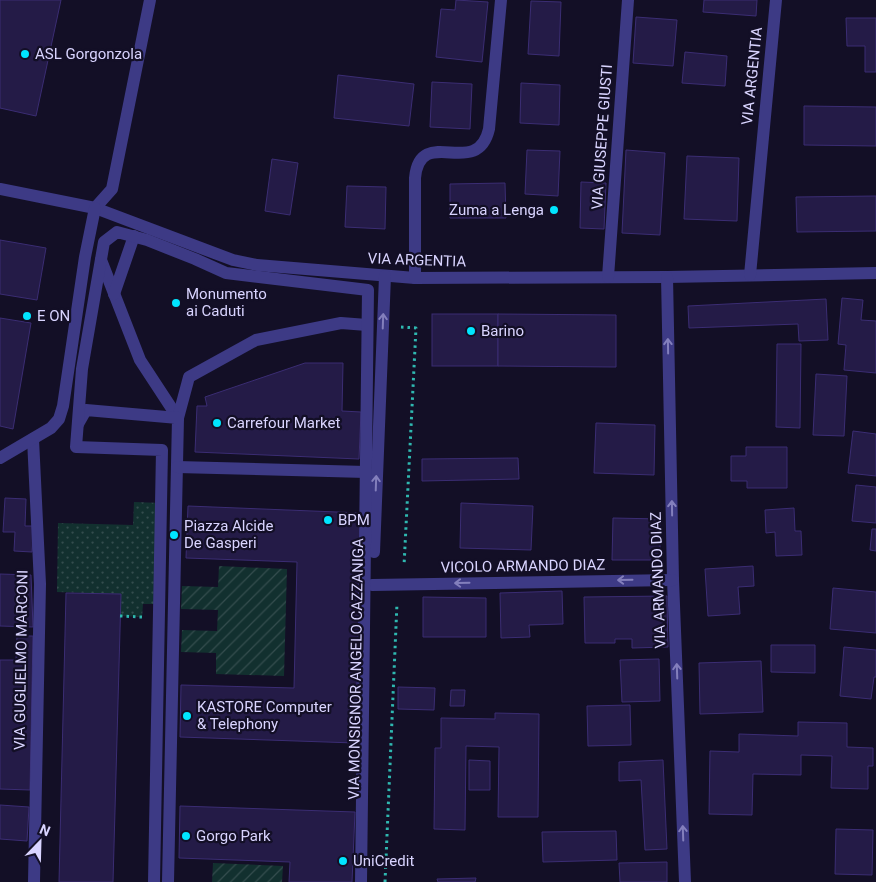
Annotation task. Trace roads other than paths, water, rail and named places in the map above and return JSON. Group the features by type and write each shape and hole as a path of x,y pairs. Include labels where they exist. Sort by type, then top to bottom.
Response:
{"street":[{"path":"0,458 44,432 59,419 63,406 85,257 95,208 112,189 150,0"},
{"path":"415,278 415,178 418,165 422,159 433,152 467,152 480,148 485,142 489,129 501,0"},
{"name":"VIA GIUSEPPE GIUSTI","path":"608,277 628,0"},
{"name":"VIA ARGENTIA","path":"750,275 776,0"},
{"name":"VIA ARGENTIA","path":"0,189 95,208 241,263 415,278 667,277 876,273"},
{"path":"154,882 162,450 76,447 82,369 104,242 117,232 134,236 195,259 226,274 368,290 361,882"},
{"path":"114,294 134,236"},
{"path":"101,260 140,360 178,418"},
{"name":"VIA MONSIGNOR ANGELO CAZZANIGA","path":"368,882 372,585 385,276"},
{"name":"VIA ARMANDO DIAZ","path":"667,277 673,580 685,882"},
{"path":"168,882 178,418 189,377 256,340 341,323 367,325"},
{"path":"78,425 86,410 178,418"},
{"name":"VIA GUGLIELMO MARCONI","path":"33,439 40,584 34,882"},
{"path":"177,467 366,472"},
{"name":"VICOLO ARMANDO DIAZ","path":"372,585 673,580"}],"place":[{"name":"ASL Gorgonzola","path":"25,54"},
{"name":"Zuma a Lenga","path":"554,210"},
{"name":"Monumento ai Caduti","path":"176,303"},
{"name":"E ON","path":"27,316"},
{"name":"Barino","path":"471,331"},
{"name":"Carrefour Market","path":"217,423"},
{"name":"BPM","path":"328,520"},
{"name":"Piazza Alcide De Gasperi","path":"174,535"},
{"name":"KASTORE Computer & Telephony","path":"187,716"},
{"name":"Gorgo Park","path":"186,836"},
{"name":"UniCredit","path":"343,861"}]}
